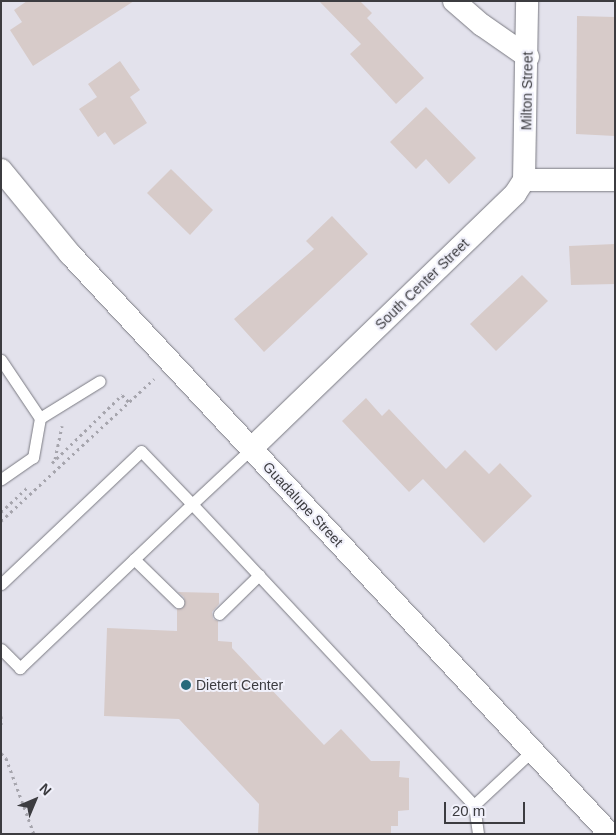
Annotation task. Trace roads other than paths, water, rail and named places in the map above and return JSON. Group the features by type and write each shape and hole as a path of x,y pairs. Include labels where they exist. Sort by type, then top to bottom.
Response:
{"street":[{"path":"454,1 482,25 528,57"},
{"name":"Milton Street","path":"524,180 528,57 527,1"},
{"name":"Guadalupe Street","path":"1,170 70,254 610,834"},
{"path":"524,180 615,180"},
{"name":"South Center Street","path":"252,448 515,194 524,180"}],"lane":[{"path":"1,360 40,418 33,457 1,479"},
{"path":"40,418 100,381"},
{"path":"1,649 20,668 252,448"},
{"path":"1,584 141,451 474,805 478,834"},
{"path":"134,559 178,602"},
{"path":"218,614 259,575"},
{"path":"474,805 533,750"}],"place":[{"name":"Dietert Center","path":"186,685"}]}
